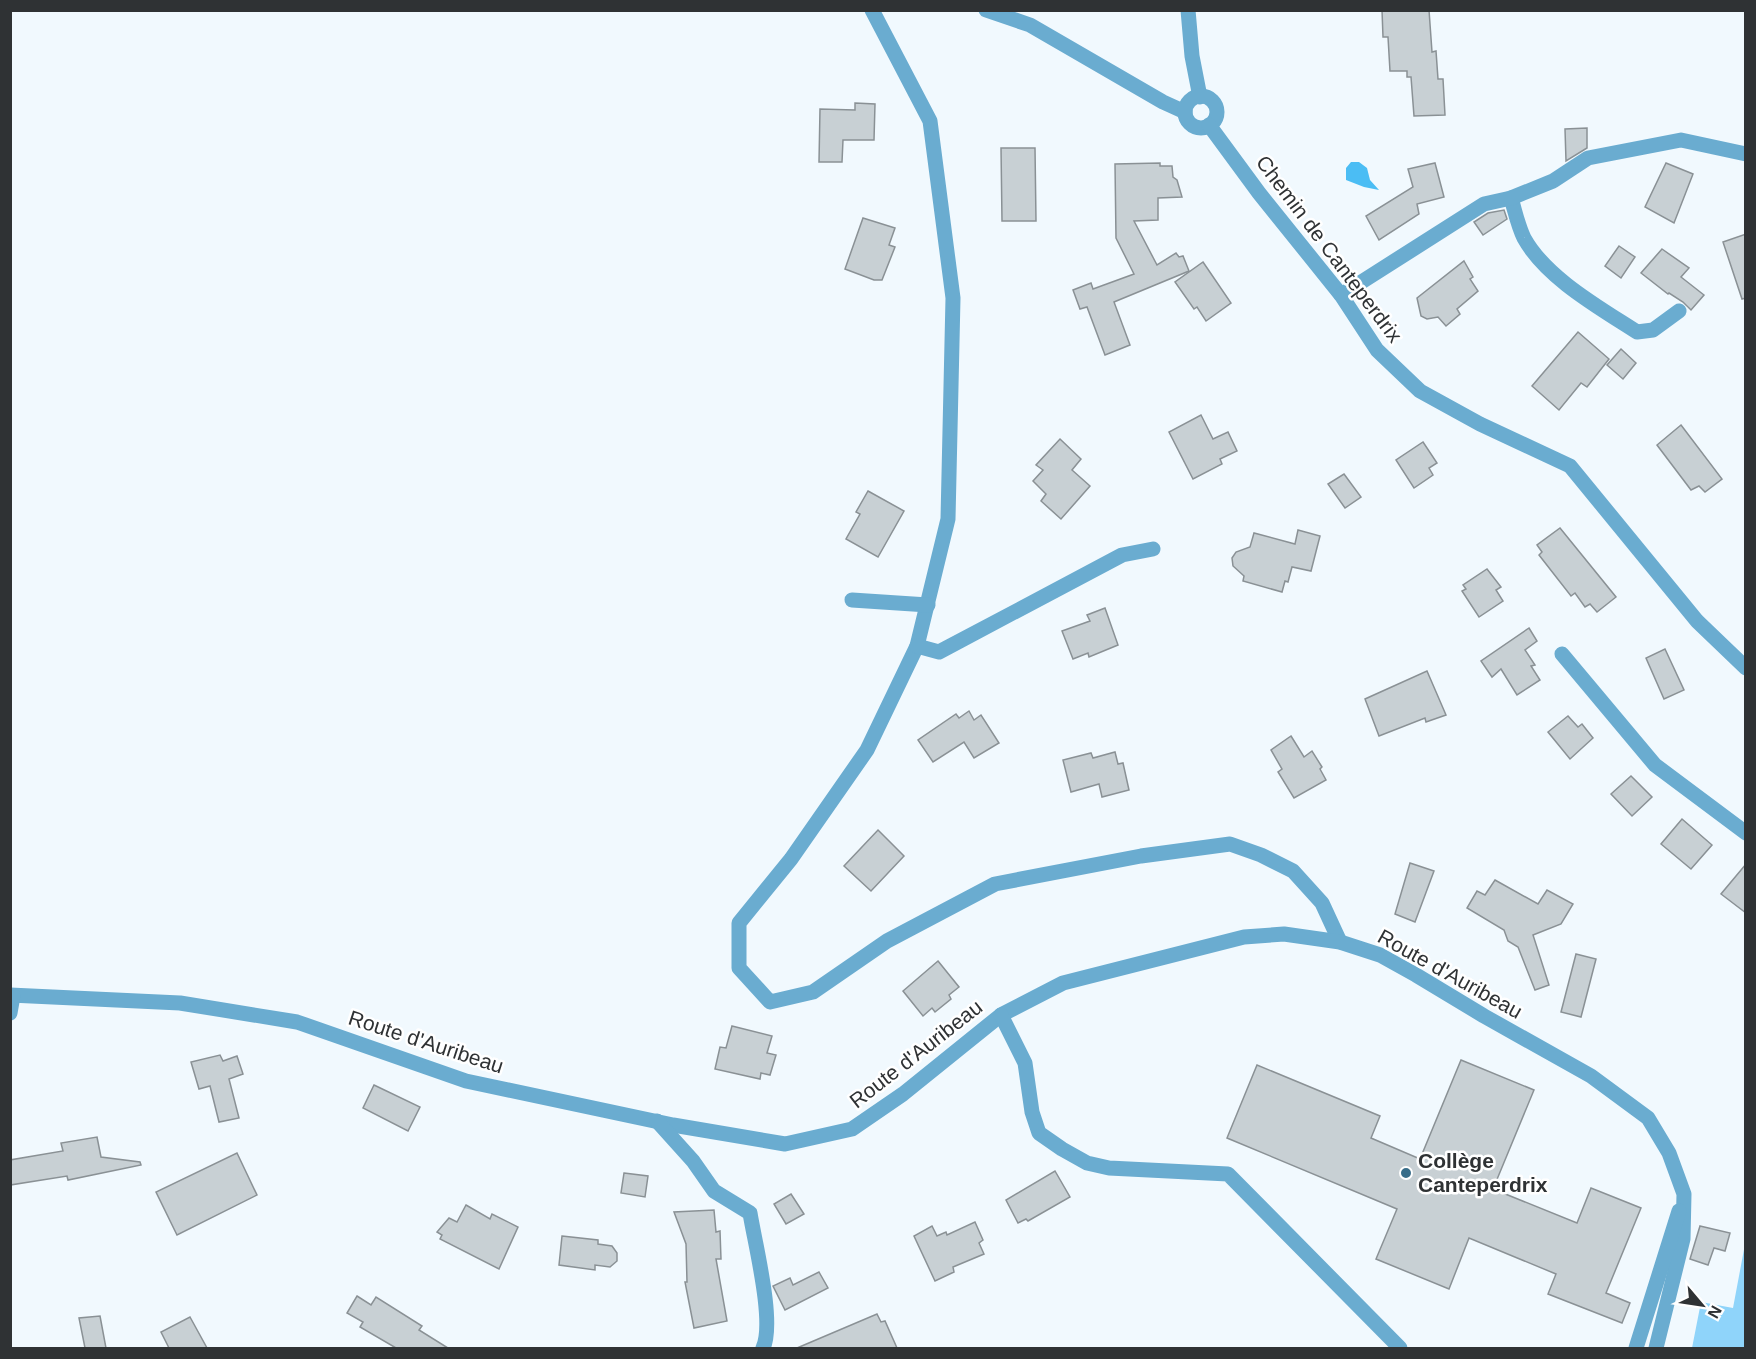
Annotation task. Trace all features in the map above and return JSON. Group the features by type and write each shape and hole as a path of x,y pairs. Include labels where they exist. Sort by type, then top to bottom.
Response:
{"street":[{"path":"872,10 930,121 953,298 948,519 917,646 867,750 791,859 739,923 739,968 770,1002 813,992 887,941 995,884 1141,856 1230,844 1261,855 1293,871 1322,903 1340,942"},
{"path":"986,10 1030,25 1163,102 1185,112"},
{"path":"1188,10 1192,56 1200,97"},
{"path":"1200,97 1211,100 1216,109 1215,119 1202,128 1188,122 1185,112 1188,102 1200,97"},
{"name":"Chemin de Canteperdrix","path":"1209,125 1259,193 1341,295 1377,350 1420,391 1480,424 1570,466 1697,621 1746,668"},
{"path":"1341,295 1484,204 1511,198 1553,181 1588,158 1681,140 1746,154"},
{"path":"1511,198 1524,238 1546,267 1574,290 1637,332 1653,330 1679,311"},
{"path":"917,646 939,652 1122,555 1153,549"},
{"path":"852,600 928,605"},
{"path":"1562,654 1654,765 1746,832"},
{"name":"Route d'Auribeau","path":"12,996 180,1003 297,1022 466,1081 657,1121 785,1144 852,1129 903,1094 1001,1015 1062,983 1244,936 1284,933 1340,942 1380,955 1591,1076 1648,1118 1669,1153 1684,1194 1683,1239 1656,1348"},
{"path":"10,1014 12,996"},
{"path":"1001,1015 1025,1063 1032,1112 1039,1133 1087,1163 1109,1168 1228,1174 1400,1348"},
{"path":"657,1121 693,1161 714,1191 750,1213 766,1310 764,1348"},
{"path":"1636,1348 1684,1194"}],"shaded area":[{"path":"1351,162 1359,162 1367,168 1370,180 1379,190 1346,180 1346,168"},
{"path":"1745,1244 1745,1348 1692,1348 1701,1302 1733,1308"}],"building":[{"path":"1382,10 1429,10 1432,52 1436,51 1438,79 1443,79 1445,115 1414,116 1411,77 1407,77 1407,71 1390,71 1388,37 1383,37"},
{"path":"855,103 875,104 874,140 843,140 842,162 819,162 820,109 855,110"},
{"path":"1587,128 1587,148 1566,161 1565,129"},
{"path":"1001,148 1035,148 1036,221 1002,221"},
{"path":"1160,163 1160,166 1172,166 1173,177 1177,180 1182,197 1158,198 1158,220 1134,221 1157,265 1176,253 1179,257 1183,256 1189,271 1114,302 1130,345 1105,355 1087,307 1080,309 1073,290 1091,283 1093,289 1134,274 1116,238 1115,164"},
{"path":"1435,163 1444,197 1417,204 1419,214 1379,240 1366,216 1413,187 1408,169"},
{"path":"1666,163 1693,174 1674,223 1645,207"},
{"path":"1504,210 1507,219 1483,235 1474,222 1488,213"},
{"path":"863,218 895,228 889,245 895,247 882,280 874,280 845,269"},
{"path":"1746,234 1746,298 1742,299 1723,242"},
{"path":"1619,246 1635,257 1621,278 1605,266"},
{"path":"1662,249 1689,268 1681,277 1704,295 1691,310 1641,273"},
{"path":"1464,261 1473,277 1470,279 1478,291 1457,309 1460,314 1446,326 1438,317 1427,319 1421,316 1417,298"},
{"path":"1203,262 1231,303 1206,321 1197,307 1194,309 1175,282"},
{"path":"1578,332 1609,359 1587,387 1581,383 1559,410 1532,386"},
{"path":"1621,349 1636,363 1623,379 1607,365"},
{"path":"1201,415 1213,439 1228,432 1237,451 1220,459 1222,464 1193,479 1169,432"},
{"path":"1681,425 1722,479 1705,492 1699,486 1691,490 1657,445"},
{"path":"1060,439 1081,459 1072,470 1090,486 1061,519 1041,501 1046,494 1033,481 1043,470 1036,465"},
{"path":"1423,442 1437,463 1429,468 1433,475 1414,488 1396,460"},
{"path":"1344,474 1361,497 1345,508 1328,484"},
{"path":"868,491 904,511 878,557 846,539 860,514 856,512"},
{"path":"1560,528 1616,597 1597,612 1590,604 1585,607 1575,593 1571,596 1539,555 1542,552 1537,545"},
{"path":"1298,530 1320,536 1311,571 1292,567 1288,582 1285,581 1282,592 1243,581 1244,576 1233,566 1232,558 1236,552 1250,547 1254,533 1295,544"},
{"path":"1487,569 1501,587 1496,590 1503,601 1479,617 1462,591 1466,589 1463,585"},
{"path":"1105,608 1118,645 1089,657 1088,653 1073,659 1062,631 1090,621 1087,615"},
{"path":"1529,628 1537,641 1525,650 1535,665 1531,666 1540,680 1517,695 1501,669 1492,677 1481,661"},
{"path":"1665,649 1684,690 1664,699 1646,658"},
{"path":"1427,671 1446,715 1426,722 1425,718 1379,736 1365,699"},
{"path":"969,711 974,720 981,715 999,743 974,758 964,742 933,762 918,740 956,714 959,718"},
{"path":"1568,716 1578,727 1582,724 1593,738 1570,759 1548,732"},
{"path":"1291,736 1304,757 1312,751 1322,767 1320,769 1326,780 1294,798 1278,772 1282,769 1271,750"},
{"path":"1115,752 1118,764 1123,763 1129,790 1102,797 1099,784 1071,792 1063,760 1091,753 1093,758"},
{"path":"1631,776 1652,797 1632,816 1611,794"},
{"path":"1682,819 1712,845 1691,869 1661,844"},
{"path":"878,830 904,856 871,891 844,866"},
{"path":"1410,863 1434,871 1415,922 1395,914"},
{"path":"1746,864 1746,913 1721,894"},
{"path":"1495,880 1538,904 1547,890 1573,904 1561,924 1533,935 1549,985 1535,990 1518,947 1508,941 1504,930 1467,908 1477,891 1485,895"},
{"path":"1576,954 1596,959 1581,1017 1561,1012"},
{"path":"938,961 959,987 949,995 951,999 935,1012 932,1008 923,1016 903,991"},
{"path":"732,1026 772,1036 767,1053 776,1055 770,1075 761,1073 760,1079 715,1069 720,1047 726,1048"},
{"path":"220,1055 223,1061 237,1056 243,1074 229,1079 239,1118 219,1122 210,1086 199,1089 191,1062"},
{"name":"Collège Canteperdrix","path":"1461,1060 1534,1090 1493,1189 1577,1223 1591,1188 1641,1208 1606,1293 1630,1303 1622,1323 1548,1294 1556,1274 1469,1238 1449,1289 1376,1259 1397,1209 1227,1138 1257,1065 1380,1116 1371,1138 1420,1159"},
{"path":"374,1085 420,1107 408,1131 363,1108"},
{"path":"97,1137 101,1157 140,1162 141,1165 68,1180 67,1176 10,1185 10,1160 63,1151 61,1143"},
{"path":"237,1153 257,1195 177,1235 156,1192"},
{"path":"1055,1171 1070,1197 1028,1221 1026,1219 1018,1223 1006,1200"},
{"path":"624,1173 648,1176 645,1197 621,1193"},
{"path":"791,1194 804,1214 786,1224 774,1204"},
{"path":"466,1205 490,1219 492,1214 518,1227 499,1269 440,1239 442,1235 437,1232 449,1218 457,1222"},
{"path":"714,1210 716,1232 720,1231 721,1259 716,1259 727,1321 694,1328 685,1282 687,1282 686,1244 674,1212"},
{"path":"975,1222 983,1240 979,1243 984,1254 953,1267 954,1272 935,1281 914,1236 932,1226 937,1236 946,1232 947,1235"},
{"path":"1700,1226 1730,1233 1725,1251 1714,1248 1708,1265 1690,1259"},
{"path":"562,1236 598,1240 598,1244 612,1246 617,1253 617,1261 610,1267 595,1265 595,1270 559,1265"},
{"path":"819,1272 828,1288 785,1310 773,1286 790,1278 793,1285"},
{"path":"357,1296 371,1305 376,1297 422,1326 419,1330 448,1348 396,1348 360,1327 363,1322 347,1313"},
{"path":"877,1314 881,1322 885,1321 897,1348 797,1348"},
{"path":"100,1316 106,1348 85,1348 79,1318"},
{"path":"190,1317 207,1348 169,1348 161,1332"}],"place":[{"name":"Collège Canteperdrix","path":"1406,1173"}]}
